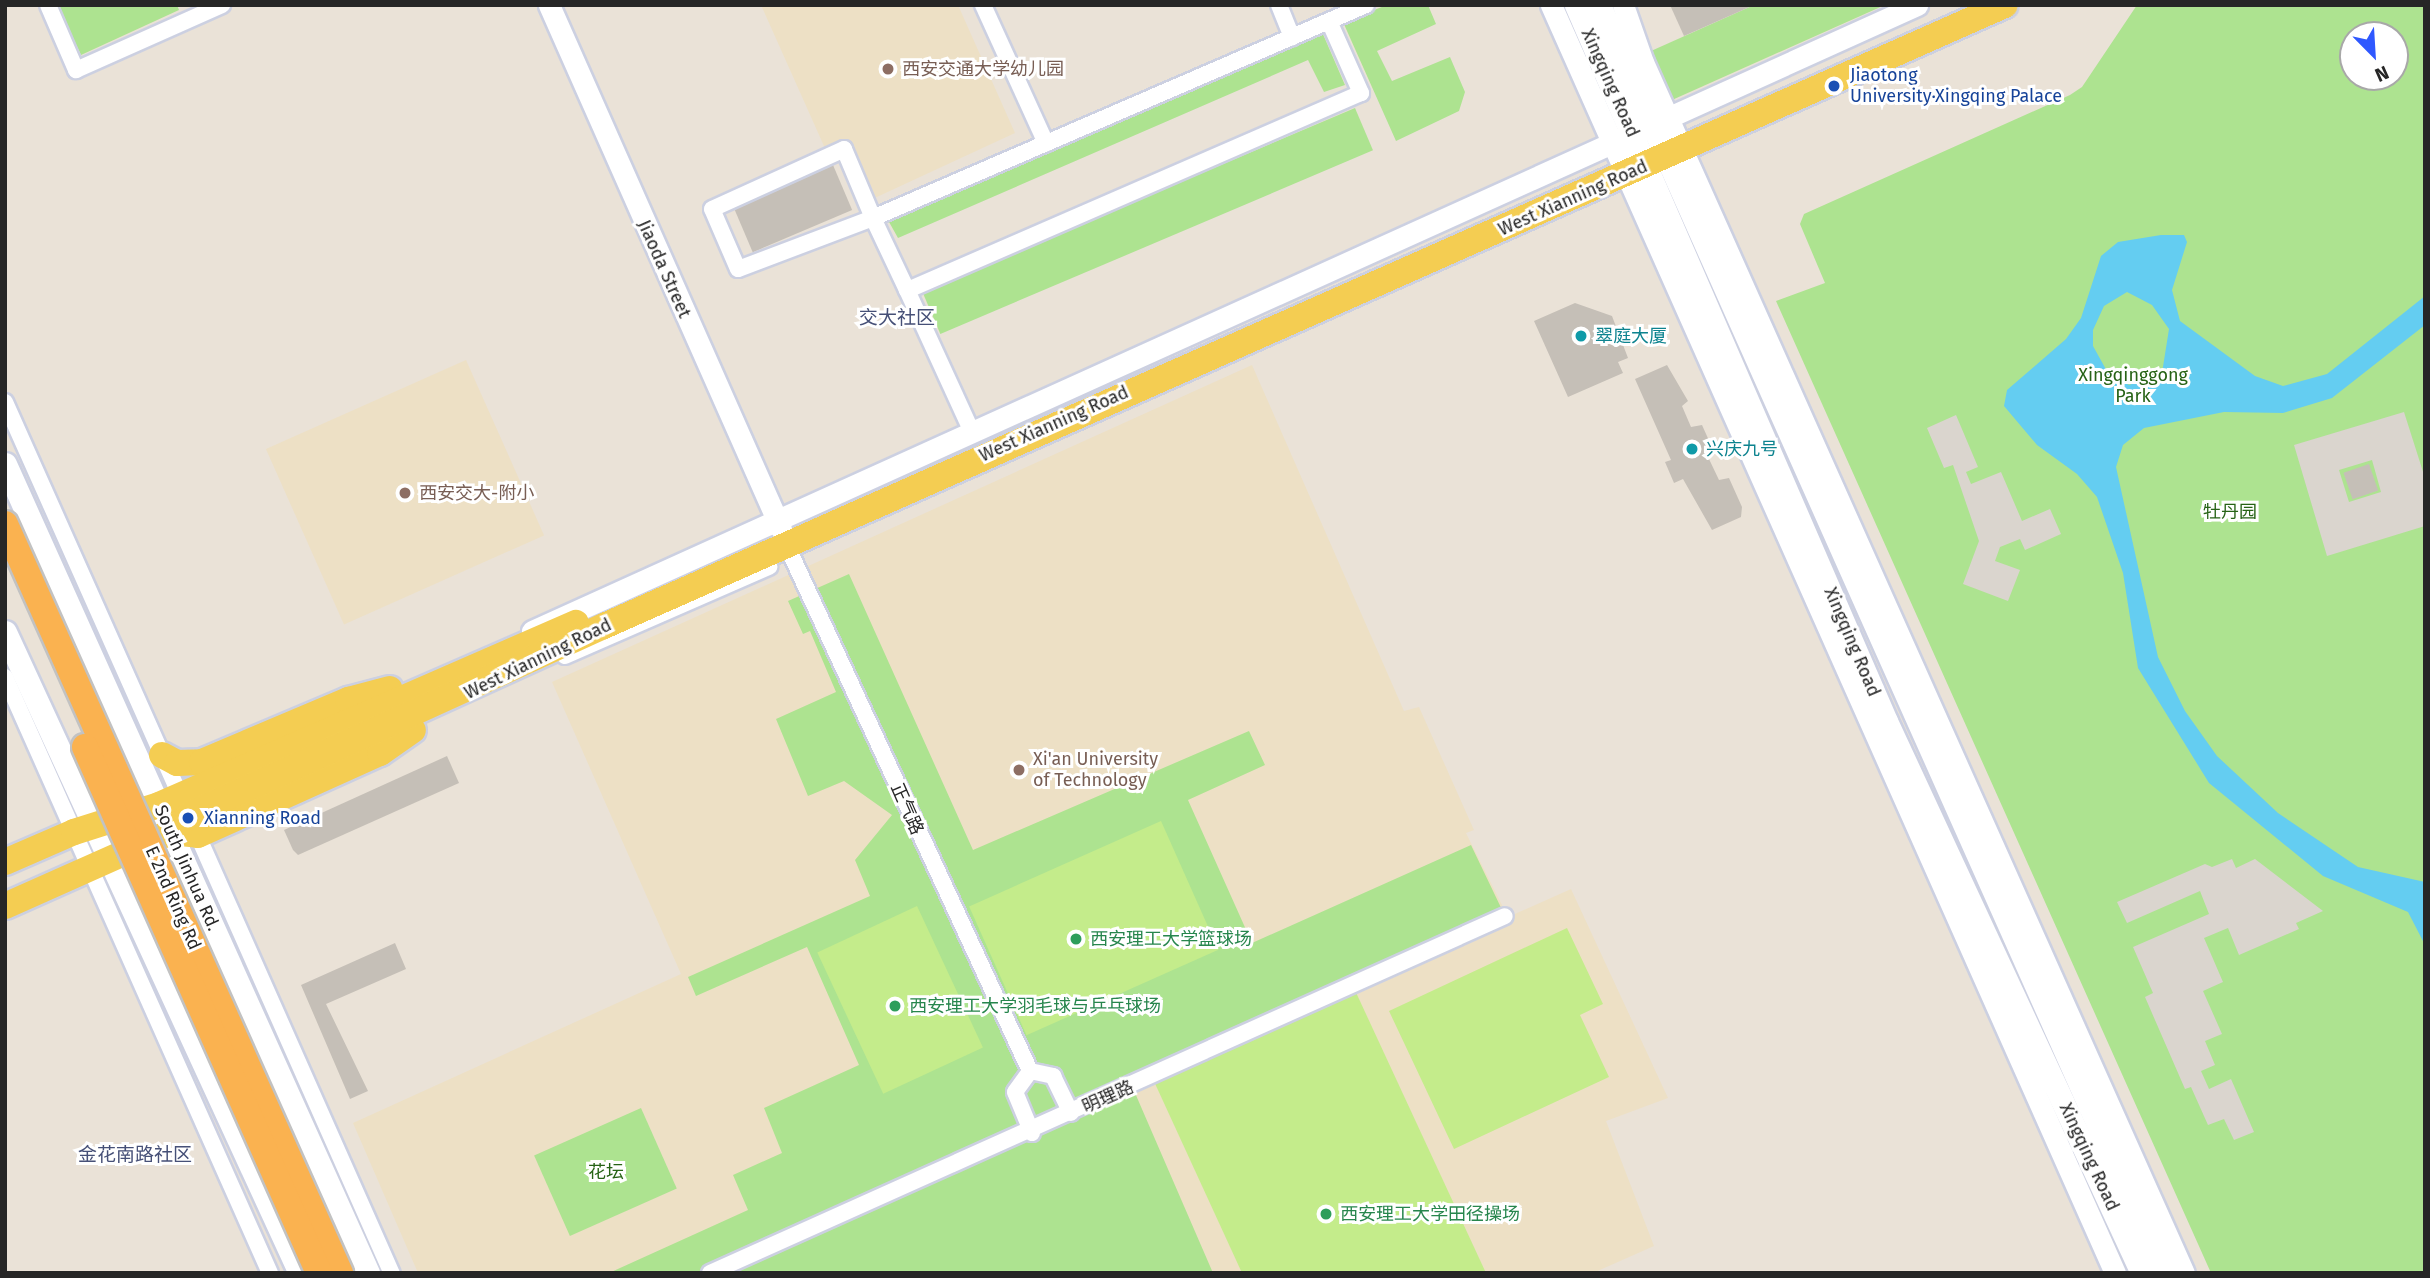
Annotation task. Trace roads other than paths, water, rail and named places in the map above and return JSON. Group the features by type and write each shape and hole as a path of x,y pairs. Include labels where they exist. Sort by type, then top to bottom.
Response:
{"highway":[{"name":"E 2nd Ring Rd","path":"5,524 340,1273"},
{"name":"E 2nd Ring Rd","path":"5,566 319,1273"}],"main road":[{"name":"Xingqing Road","path":"1576,5 1648,146"},
{"name":"Xingqing Road","path":"1599,5 1648,146 1886,721 2151,1257 2164,1273"},
{"name":"West Xianning Road","path":"5,862 85,828 179,817 380,753 463,695 784,538 1962,5"},
{"name":"West Xianning Road","path":"5,906 101,863 179,817 433,682 481,660 784,538 1433,255 1480,239 1648,146 2005,5"},
{"name":"South Jinhua Rd.","path":"5,464 179,817 368,1273"},
{"path":"5,632 101,863 300,1273"},
{"path":"162,755 177,763 202,762 368,692 433,682"}],"street":[{"path":"48,5 76,70 222,5"},
{"name":"Jiaoda Street","path":"549,5 784,538"},
{"path":"983,5 1046,143"},
{"path":"1279,5 1292,37"},
{"path":"971,430 873,218 844,149 712,209 738,269 873,218 1366,5"},
{"path":"1551,5 1648,146 2151,1257 2184,1273"},
{"path":"1623,5 1648,146 2111,1272 2151,1257"},
{"path":"784,538 971,430 1648,146 1917,5"},
{"path":"907,290 1362,93 1329,21"},
{"path":"5,402 162,755 179,817 392,1273"},
{"name":"正气路","path":"784,538 1030,1071"},
{"path":"5,677 85,828"},
{"path":"101,863 270,1273"},
{"name":"明理路","path":"710,1273 1032,1133 1505,916"},
{"path":"1032,1133 1015,1092 1030,1071 1053,1076 1071,1113"}],"water":[{"path":"2161,235 2184,235 2187,242 2172,290 2180,321 2255,376 2283,386 2327,374 2425,296 2425,325 2332,398 2283,413 2224,412 2144,428 2123,445 2116,467 2158,657 2185,711 2217,756 2278,813 2358,867 2425,882 2425,945 2408,912 2323,876 2209,783 2138,668 2123,573 2097,497 2077,474 2037,445 2004,406 2007,390 2066,339 2081,318 2101,256 2118,242","holes":["2127,292 2152,305 2169,329 2162,373 2129,385 2108,373 2093,346 2093,330 2104,306"]}],"place":[{"name":"西安交通大学幼儿园","path":"888,69"},
{"name":"Jiaotong University·Xingqing Palace","path":"1834,86"},
{"name":"翠庭大厦","path":"1581,336"},
{"name":"兴庆九号","path":"1692,449"},
{"name":"西安交大-附小","path":"405,493"},
{"name":"Xi'an University of Technology","path":"1019,770"},
{"name":"Xianning Road","path":"188,818"},
{"name":"西安理工大学篮球场","path":"1076,939"},
{"name":"西安理工大学羽毛球与乒乓球场","path":"895,1006"},
{"name":"西安理工大学田径操场","path":"1326,1214"}],"district":[{"name":"交大社区","path":"897,318"},
{"name":"金花南路社区","path":"135,1155"}],"park label":[{"name":"Xingqinggong Park","path":"2133,386"},
{"name":"牡丹园","path":"2230,512"},
{"name":"花坛","path":"606,1172"}]}
